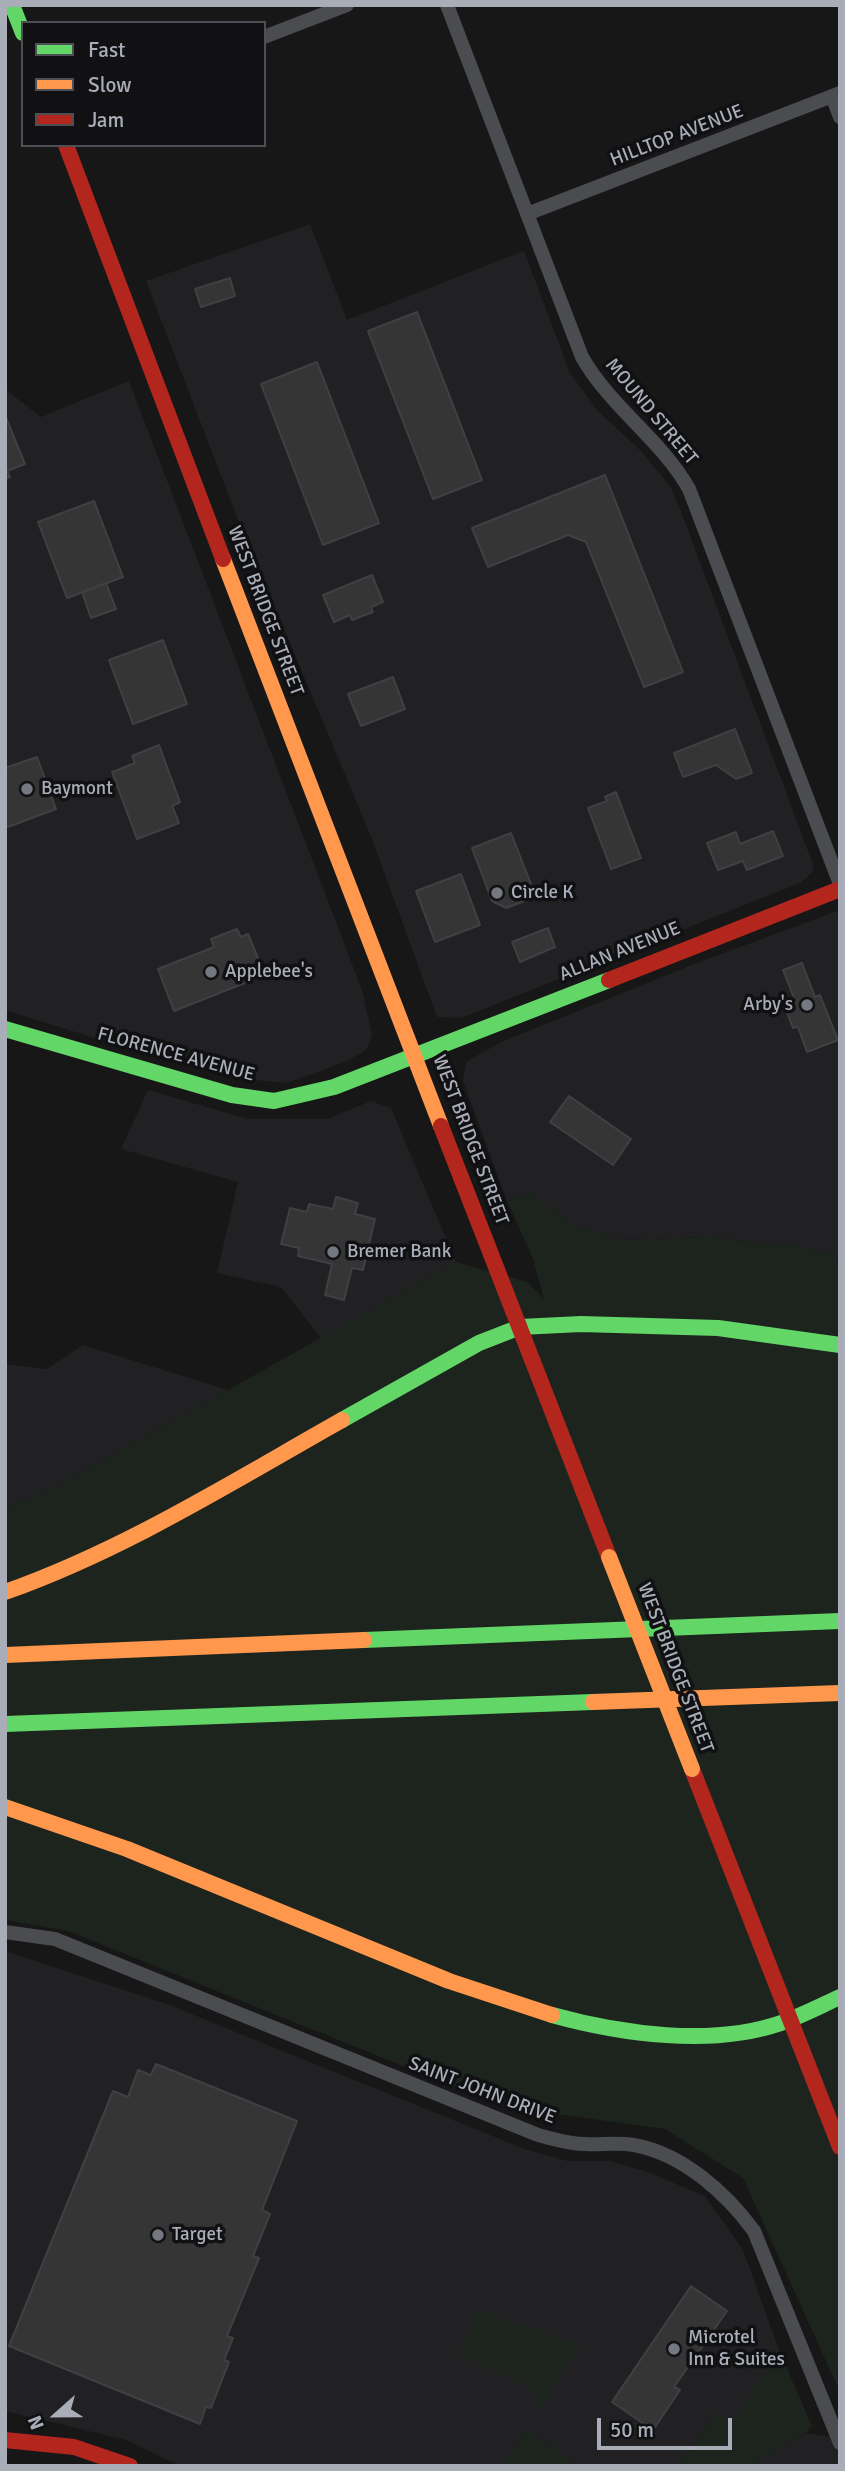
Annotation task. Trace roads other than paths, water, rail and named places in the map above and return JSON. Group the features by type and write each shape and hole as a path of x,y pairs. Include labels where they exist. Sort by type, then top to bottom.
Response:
{"main road":[{"path":"12,5 21,28"},
{"name":"WEST BRIDGE STREET","path":"66,147 609,1557 840,2147"},
{"name":"ALLAN AVENUE","path":"416,1055 840,887"},
{"name":"FLORENCE AVENUE","path":"5,1029 233,1095 274,1101 315,1093 416,1055"},
{"path":"5,1592 62,1571 144,1532 480,1343 520,1327 580,1324 718,1328 840,1345"},
{"path":"5,1654 840,1621"},
{"path":"5,1724 840,1693"},
{"path":"5,1807 110,1843 465,1988 551,2017 612,2029 702,2034 737,2032 790,2019 840,1997"},
{"path":"5,2440 74,2447 130,2466"}],"street":[{"path":"266,36 347,5"},
{"name":"MOUND STREET","path":"447,5 582,357 596,382 615,405 663,450 689,489 840,887"},
{"path":"836,94 840,117"},
{"name":"HILLTOP AVENUE","path":"527,214 836,94"},
{"name":"SAINT JOHN DRIVE","path":"5,1932 55,1939 538,2135 565,2143 635,2145 662,2155 695,2174 719,2190 754,2231 840,2443"}],"place":[{"name":"Baymont","path":"27,789"},
{"name":"Circle K","path":"497,893"},
{"name":"Applebee's","path":"211,972"},
{"name":"Arby's","path":"807,1005"},
{"name":"Bremer Bank","path":"333,1252"},
{"name":"Target","path":"158,2235"},
{"name":"Microtel Inn & Suites","path":"674,2349"}]}
